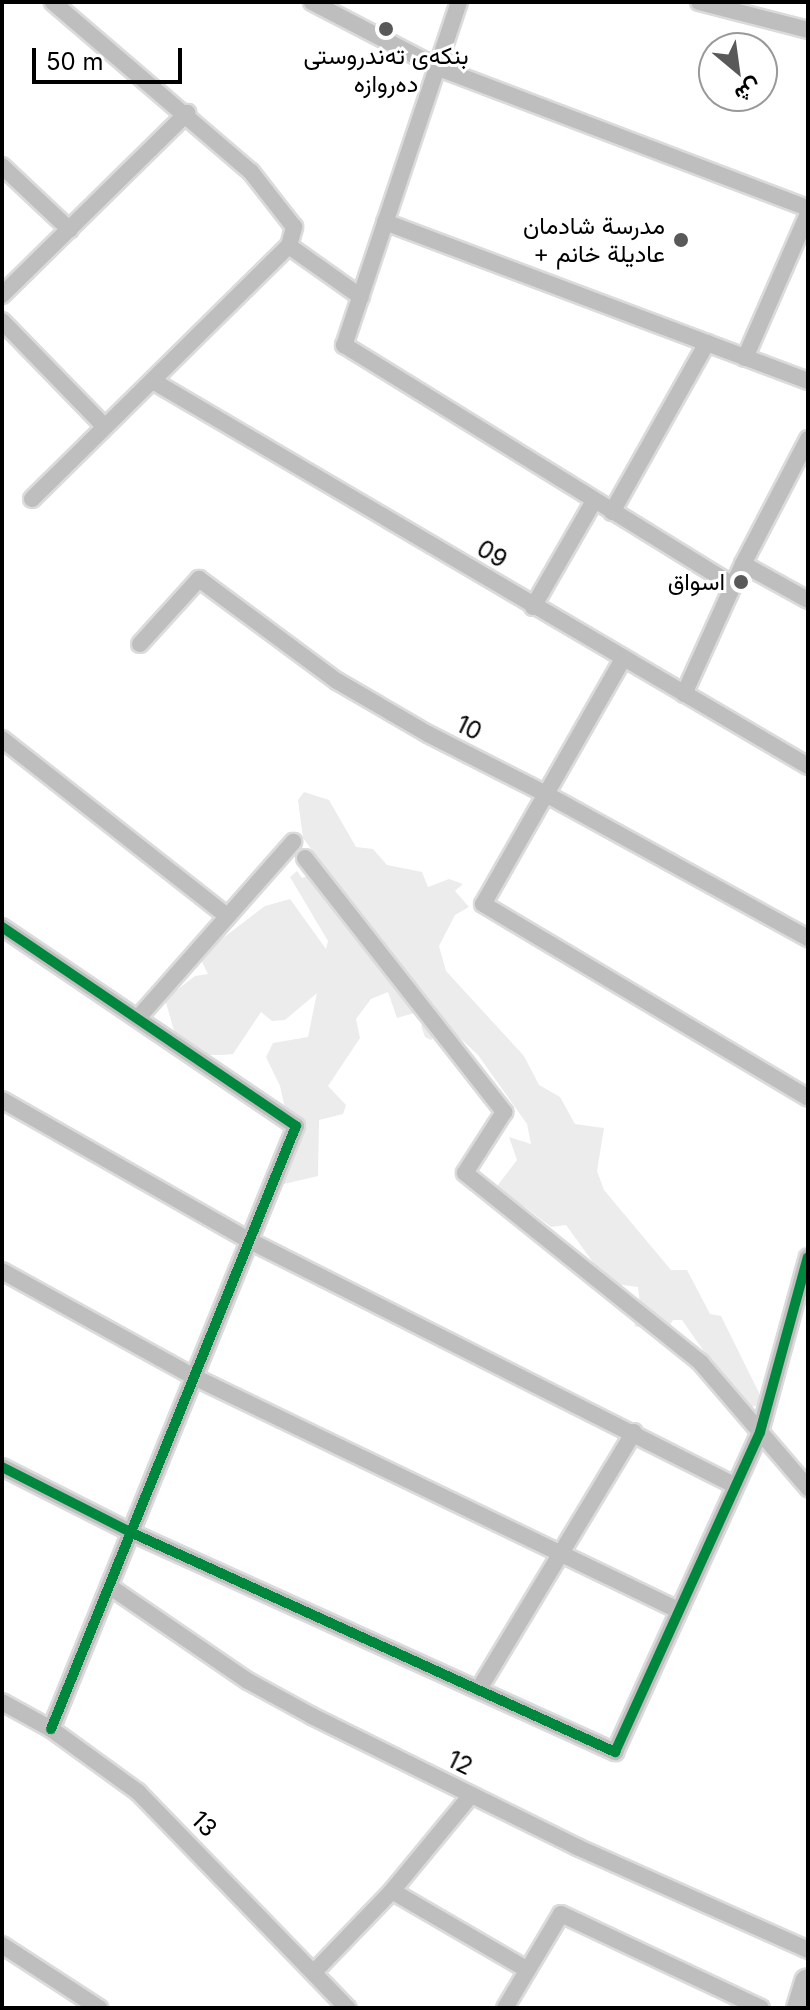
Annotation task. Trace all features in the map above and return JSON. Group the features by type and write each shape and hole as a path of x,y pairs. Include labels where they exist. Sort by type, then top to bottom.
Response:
{"main road":[{"path":"800,2008 808,1982"}],"street":[{"path":"32,499 289,246 294,227 270,191 187,113 53,2"},
{"path":"312,2 439,68 808,211 745,358"},
{"path":"459,2 344,345 731,584"},
{"path":"699,2 808,30"},
{"path":"2,295 187,113"},
{"path":"2,166 70,230"},
{"path":"385,222 808,381"},
{"path":"289,246 361,297"},
{"path":"2,321 104,426"},
{"path":"612,512 707,343"},
{"name":"09","path":"153,381 808,766"},
{"path":"684,694 731,584 808,439"},
{"path":"533,607 594,501"},
{"path":"743,564 808,600"},
{"name":"10","path":"140,644 199,579 337,681 428,734 546,794 808,938"},
{"path":"623,659 483,904 808,1098"},
{"path":"2,739 227,916"},
{"path":"138,1018 293,842"},
{"path":"305,858 504,1112 465,1173 701,1363 808,1488"},
{"path":"2,927 296,1126 252,1242 51,1729"},
{"path":"2,1100 252,1242 734,1485"},
{"path":"2,1467 130,1532 615,1752 760,1432 808,1257"},
{"path":"2,1271 194,1377 678,1610"},
{"path":"479,1689 557,1554 634,1432"},
{"name":"12","path":"109,1586 248,1681 471,1795 808,1950"},
{"name":"13","path":"2,1702 51,1729 138,1792 316,1970 347,2008"},
{"path":"316,1970 392,1891 471,1795"},
{"path":"392,1891 528,1970"},
{"path":"505,2008 561,1914 761,2008"},
{"path":"2,1945 99,2008"}],"shaded area":[{"path":"304,792 329,800 356,847 373,849 387,865 422,872 428,887 449,879 463,884 455,891 469,907 455,915 439,946 446,971 524,1056 539,1085 560,1097 575,1124 604,1128 597,1171 604,1190 671,1270 687,1270 710,1314 721,1316 761,1397 756,1406 750,1407 726,1383 682,1320 673,1320 665,1333 634,1326 641,1314 638,1287 608,1283 566,1225 551,1227 525,1207 491,1194 517,1160 509,1137 531,1144 527,1124 478,1055 446,1025 431,1040 425,1037 421,1026 433,1016 434,1004 419,997 414,1013 397,1018 388,992 371,999 356,1019 360,1038 328,1086 346,1105 343,1114 319,1120 318,1176 267,1188 290,1131 280,1086 266,1057 273,1043 308,1037 317,993 285,1020 272,1021 261,1012 233,1054 222,1055 205,1055 174,1031 165,999 195,976 208,974 202,962 215,944 265,906 290,899 326,949 328,941 290,877 297,871 302,878 310,875 314,853 303,838 298,800"}],"cycle path":[{"path":"2,927 296,1126 51,1729"},
{"path":"2,1467 130,1532 615,1752 760,1432 808,1257"}],"place":[{"name":"بنکەی تەندروستی دەروازە","path":"386,29"},
{"name":"مدرسة شادمان + عاديلة خانم","path":"681,240"},
{"name":"اسواق","path":"741,582"}]}
